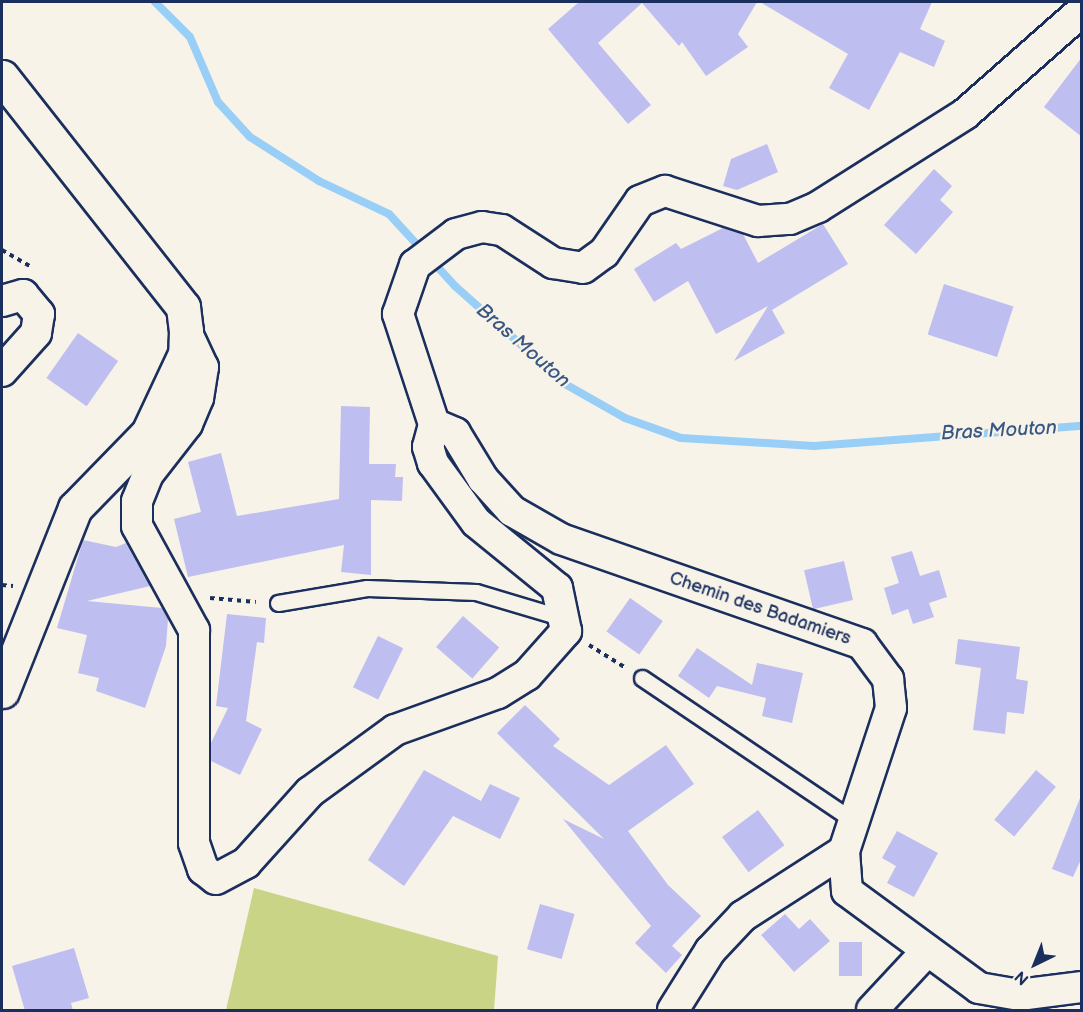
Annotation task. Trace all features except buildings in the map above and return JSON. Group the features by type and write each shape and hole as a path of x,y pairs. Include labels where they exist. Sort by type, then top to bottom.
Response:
{"main road":[{"path":"2,77 183,307 186,331 185,354 148,433 75,508 2,691"}],"street":[{"path":"186,331 203,367 198,398 187,424 148,474 137,501 144,546 178,595 198,648 194,843 203,869 216,879 246,863 310,792 395,730 498,693 527,675 566,631 557,588 476,522 434,463 428,447 434,424 398,314 415,265 456,234 482,227 501,230 570,269 595,262 651,193 675,194 759,221 790,219 818,207 965,114 1082,11"},
{"path":"2,301 22,296 39,314 36,333 2,371"},
{"name":"Chemin des Badamiers","path":"434,424 455,433 483,479 512,511 561,539 862,644 888,679 891,708 844,851 842,874 847,891 979,988 999,994 1082,987"},
{"path":"673,1011 710,951 743,916 844,851"},
{"path":"872,1011 927,951"}],"lane":[{"path":"278,603 367,588 476,592 553,615 566,631"},
{"path":"642,678 854,821"}],"path":[{"path":"178,595 278,603"},
{"path":"566,631 642,678"}],"green space":[{"path":"254,888 498,956 494,1010 226,1010"}],"waterway":[{"name":"Bras Mouton","path":"155,2 190,37 218,102 250,137 319,181 389,214 455,286 565,384 625,418 681,438 814,446 1082,426"}]}
